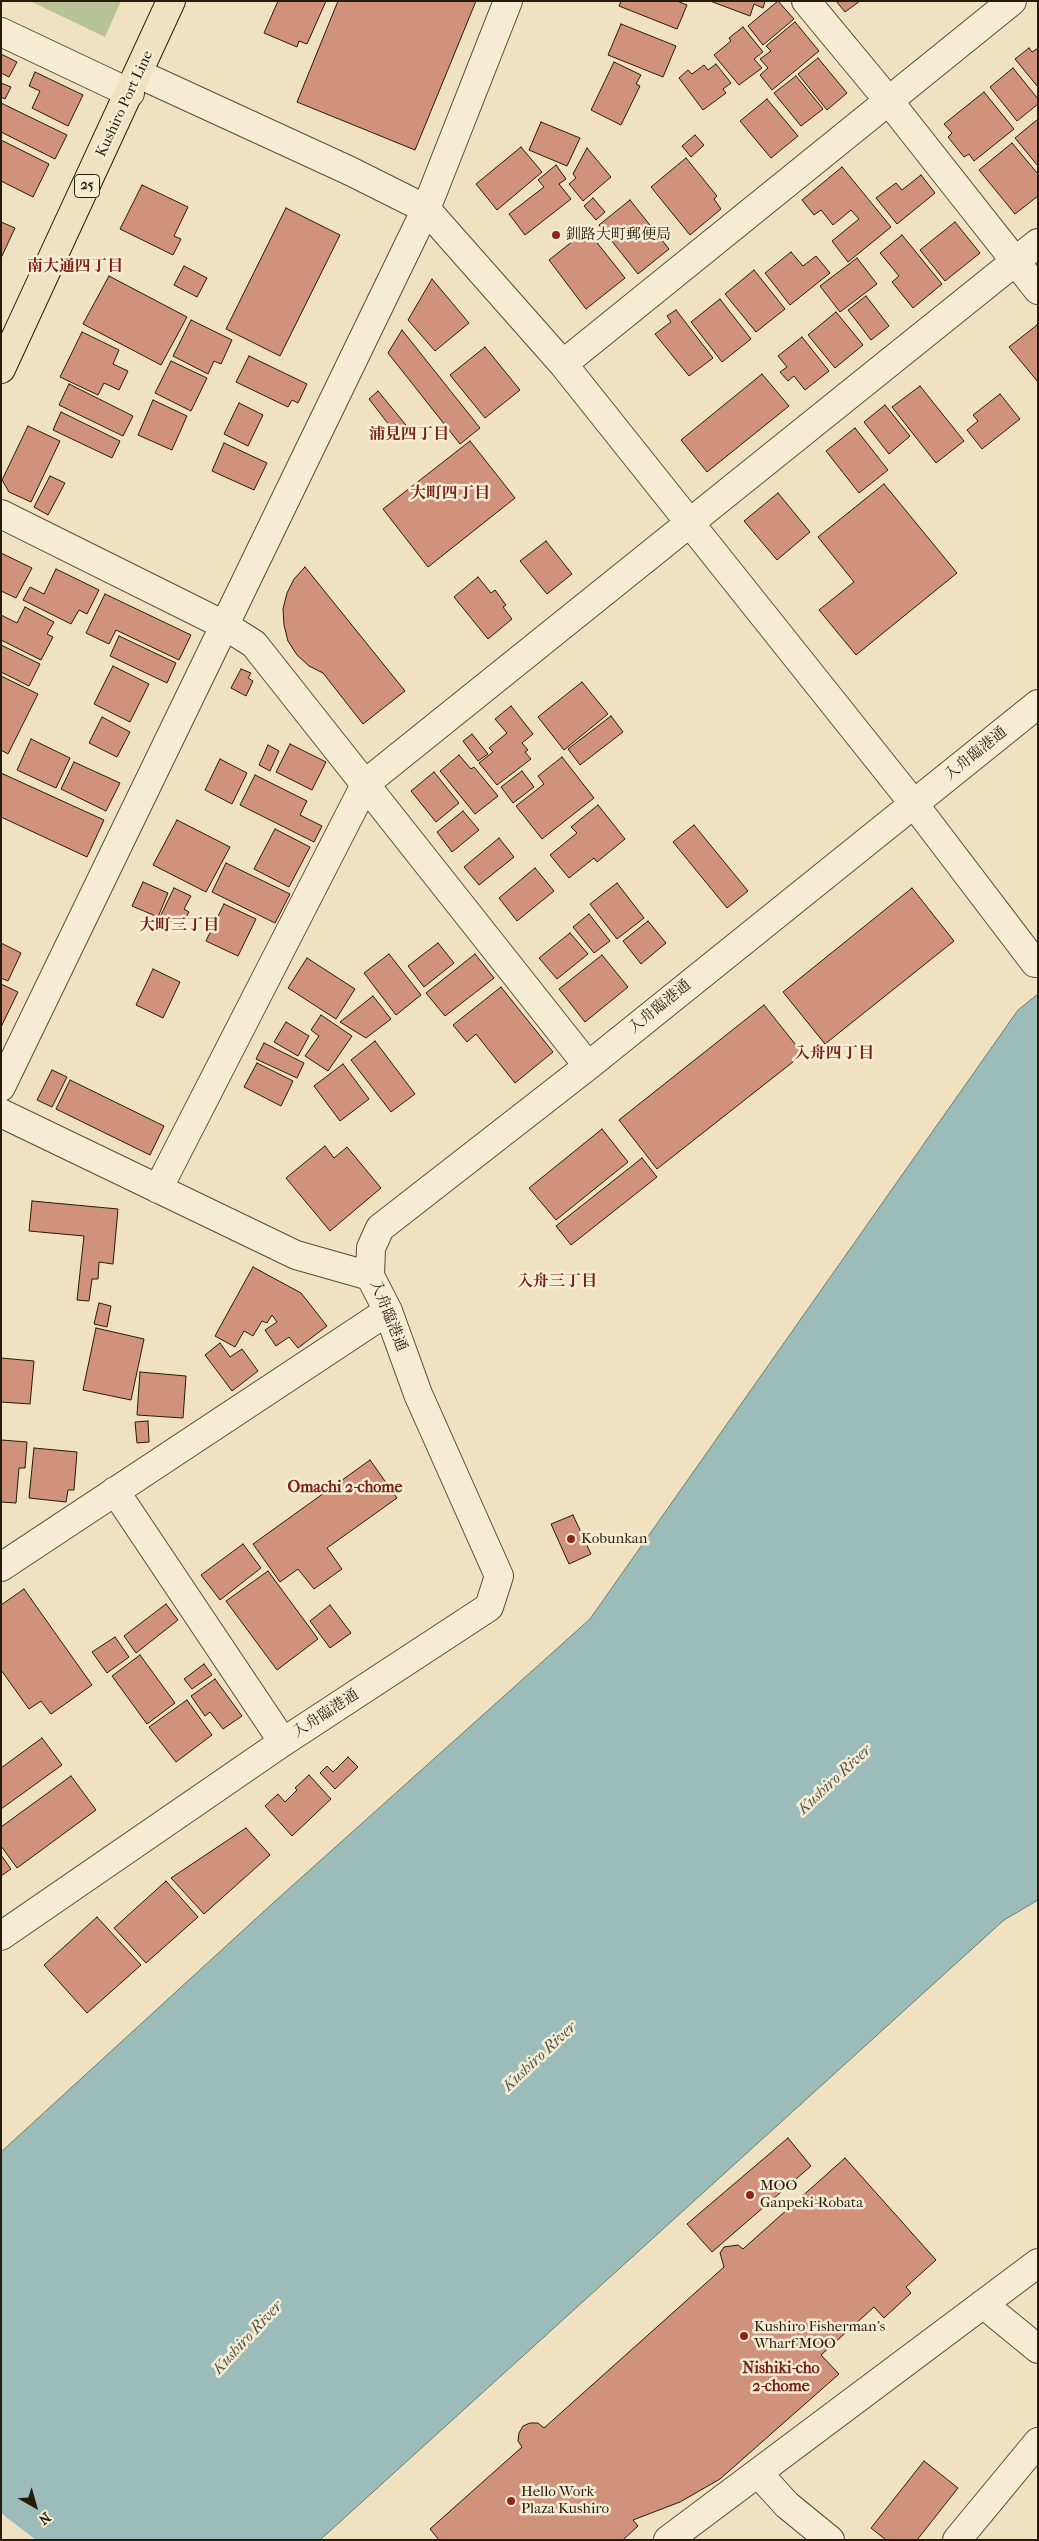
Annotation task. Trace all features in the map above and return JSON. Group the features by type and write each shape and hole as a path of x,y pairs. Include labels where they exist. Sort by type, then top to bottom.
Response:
{"main road":[{"name":"Kushiro Port Line","path":"1,369 171,1"}],"street":[{"path":"1,1088 426,208 508,1"},
{"path":"806,1 888,100 1038,290"},
{"path":"563,364 1012,1"},
{"path":"1,32 134,83 350,171 426,208 563,364 914,804 1035,963"},
{"path":"158,1190 366,782 689,521 1038,243"},
{"path":"1,514 224,625 254,644 366,782 588,1066"},
{"name":"入舟臨港通","path":"1,1936 283,1742 489,1607 499,1576 418,1394 388,1311 370,1276 371,1248 380,1228 588,1066 1038,704"},
{"path":"1,1113 296,1255 370,1276"},
{"path":"1,1566 388,1311"},
{"path":"114,1491 283,1742"},
{"path":"668,2540 1038,2263"},
{"path":"983,2304 1038,2349"},
{"path":"957,2540 1038,2442"},
{"path":"758,2473 787,2505 830,2540"}],"green space":[{"path":"30,1 121,1 105,37"}],"water":[{"name":"Kushiro River","path":"1038,994 1038,1900 1004,1920 320,2540 1,2540 1,2152 273,1903 590,1619 1018,1010"}],"pier":[{"path":"1,2513 36,2540 1,2540"}],"building":[{"path":"278,1 326,1 307,44 299,41 297,47 264,33"},
{"path":"338,1 476,1 415,150 297,102"},
{"path":"621,1 677,1 687,5 677,29 619,6"},
{"path":"710,1 765,1 763,8 754,4 750,16"},
{"path":"778,1 794,19 763,45 748,26"},
{"path":"836,1 860,1 845,12"},
{"path":"795,22 819,51 772,90 760,75 768,68 760,59 771,51 766,46"},
{"path":"621,24 676,46 663,77 608,55"},
{"path":"743,27 763,52 754,59 762,68 739,85 714,55 731,41 729,38"},
{"path":"1029,48 1032,52 1038,48 1038,87 1015,59"},
{"path":"1,54 17,62 9,77 1,73"},
{"path":"818,58 847,93 827,110 798,74"},
{"path":"614,62 641,75 636,84 640,86 621,125 591,110"},
{"path":"716,64 731,83 723,89 726,93 703,110 679,78 688,70 692,74 704,65 708,70"},
{"path":"1013,68 1038,99 1038,104 1017,121 990,87"},
{"path":"35,72 83,95 68,126 32,108 40,91 29,86"},
{"path":"796,76 823,109 801,126 774,93"},
{"path":"1,83 11,87 5,99 1,97"},
{"path":"984,92 1014,129 974,161 969,154 964,157 948,137 952,133 944,124"},
{"path":"767,99 798,136 771,158 740,121"},
{"path":"1,103 67,135 55,159 1,132"},
{"path":"1038,119 1038,166 1015,138"},
{"path":"541,122 580,138 567,166 529,150"},
{"path":"695,135 704,145 691,157 682,146"},
{"path":"1,140 49,164 33,197 1,181"},
{"path":"1012,143 1038,174 1038,196 1015,214 979,170"},
{"path":"521,147 542,172 497,210 476,184"},
{"path":"587,148 611,177 583,201 569,184 576,178 573,174"},
{"path":"686,158 717,196 714,199 721,209 690,235 651,187"},
{"path":"556,165 566,179 559,184 571,199 525,235 509,214 544,187 538,180"},
{"path":"842,167 891,227 848,262 832,241 859,219 851,210 833,225 821,210 814,215 802,200"},
{"path":"921,175 935,193 897,224 876,198 896,183 902,190"},
{"path":"142,185 188,207 174,236 181,239 173,255 120,229"},
{"path":"593,198 605,212 596,220 584,206"},
{"path":"630,200 669,249 638,274 599,225"},
{"path":"286,208 340,235 280,356 226,329"},
{"path":"1,222 15,228 1,258"},
{"path":"955,222 980,253 945,281 920,250"},
{"path":"587,230 625,278 586,309 549,260"},
{"path":"902,235 942,284 913,308 892,282 899,276 880,253"},
{"path":"791,252 803,266 816,256 830,273 790,305 765,273"},
{"path":"857,258 877,284 840,312 820,286"},
{"path":"184,266 207,278 197,297 174,285"},
{"path":"754,270 785,309 756,332 725,294"},
{"path":"109,276 187,317 161,365 83,324"},
{"path":"432,279 469,323 435,351 408,320"},
{"path":"866,296 889,326 871,340 848,310"},
{"path":"720,299 751,339 722,362 691,322"},
{"path":"676,310 713,358 689,376 655,334 671,322 667,316"},
{"path":"836,312 863,345 835,368 808,335"},
{"path":"191,320 232,340 221,364 214,361 208,374 173,356"},
{"path":"1038,326 1038,382 1009,347"},
{"path":"402,330 480,428 460,444 388,353"},
{"path":"82,332 119,350 113,364 128,371 119,390 104,383 98,395 60,377"},
{"path":"802,337 829,371 805,390 794,376 788,381 780,372 787,367 778,356"},
{"path":"485,347 520,390 485,418 450,375"},
{"path":"249,356 307,384 298,403 292,400 288,407 236,382"},
{"path":"171,361 207,378 191,411 155,393"},
{"path":"762,374 789,406 707,472 681,440"},
{"path":"69,384 133,416 123,436 59,405"},
{"path":"920,386 964,441 936,463 892,407"},
{"path":"378,391 410,430 400,439 369,399"},
{"path":"1000,394 1020,419 982,449 967,430 978,421 973,415"},
{"path":"153,400 187,416 172,450 138,435"},
{"path":"239,403 263,415 248,446 224,434"},
{"path":"885,405 910,436 889,454 864,422"},
{"path":"61,412 120,441 112,458 53,430"},
{"path":"28,426 60,441 31,502 9,492 2,480"},
{"path":"855,428 888,470 859,493 826,451"},
{"path":"470,441 515,498 428,567 383,509"},
{"path":"224,443 267,463 254,490 212,471"},
{"path":"50,476 65,483 48,515 34,507"},
{"path":"884,484 957,573 856,655 819,610 854,582 818,537"},
{"path":"778,493 810,532 777,560 744,521"},
{"path":"546,541 572,574 547,594 520,561"},
{"path":"1,553 32,568 16,598 1,591"},
{"path":"305,567 405,691 363,724 323,673 309,666 297,655 288,641 283,609 287,593 294,579"},
{"path":"56,569 99,590 87,614 79,610 71,624 23,600 30,587 44,594"},
{"path":"478,577 491,593 495,590 506,605 503,607 512,619 488,639 454,597"},
{"path":"105,594 191,635 179,660 116,630 109,644 86,633"},
{"path":"25,607 54,622 47,634 53,637 41,660 1,640 1,615 17,623"},
{"path":"119,636 176,663 167,683 110,656"},
{"path":"1,645 40,664 29,686 1,672"},
{"path":"113,666 149,684 130,722 94,704"},
{"path":"241,669 251,673 248,678 253,681 246,696 231,688"},
{"path":"1,676 38,694 8,754 1,750"},
{"path":"582,682 608,714 564,750 538,717"},
{"path":"511,706 533,734 522,743 528,750 525,752 531,759 497,785 479,763 493,752 489,748 507,733 495,719"},
{"path":"611,716 623,732 580,765 568,749"},
{"path":"102,717 130,732 117,757 89,743"},
{"path":"472,734 488,754 478,761 463,741"},
{"path":"31,739 70,758 56,788 17,770"},
{"path":"290,744 326,762 312,790 276,772"},
{"path":"268,745 279,751 270,771 259,765"},
{"path":"459,755 471,769 474,767 498,796 475,814 440,771"},
{"path":"562,757 594,798 542,839 516,806 544,784 538,776"},
{"path":"220,759 247,773 232,804 205,790"},
{"path":"74,762 120,783 106,811 61,789"},
{"path":"522,771 534,787 513,803 501,787"},
{"path":"434,772 459,803 436,822 411,791"},
{"path":"1,773 104,820 87,857 1,817"},
{"path":"255,775 307,801 300,815 322,826 314,842 240,805"},
{"path":"598,805 625,839 597,862 594,858 569,878 550,855 577,833 571,827"},
{"path":"463,811 479,830 452,852 437,832"},
{"path":"177,820 230,847 206,892 153,865"},
{"path":"694,825 748,891 727,908 673,842"},
{"path":"275,829 310,847 289,887 254,869"},
{"path":"499,838 514,857 479,885 464,867"},
{"path":"226,863 290,894 275,923 212,892"},
{"path":"535,868 554,891 517,921 499,898"},
{"path":"143,882 168,893 158,917 132,906"},
{"path":"617,883 644,918 617,939 590,904"},
{"path":"174,888 191,896 184,909 189,912 181,927 160,917"},
{"path":"912,888 954,941 825,1044 783,992"},
{"path":"224,904 256,919 238,956 206,941"},
{"path":"589,914 610,941 594,953 573,927"},
{"path":"648,921 666,943 641,964 623,941"},
{"path":"570,933 588,954 557,979 539,958"},
{"path":"1,943 21,953 8,981 1,978"},
{"path":"438,943 454,963 424,987 408,966"},
{"path":"389,954 421,995 396,1015 364,973"},
{"path":"475,954 494,978 445,1016 426,993"},
{"path":"602,955 628,987 585,1022 559,989"},
{"path":"307,958 355,989 336,1019 288,988"},
{"path":"153,969 180,982 163,1018 136,1005"},
{"path":"1,984 18,992 1,1027"},
{"path":"501,987 553,1052 515,1083 476,1034 467,1042 453,1025"},
{"path":"373,996 391,1019 366,1038 340,1022"},
{"path":"764,1005 803,1054 657,1169 619,1120"},
{"path":"321,1015 352,1036 328,1071 305,1056 319,1036 311,1030"},
{"path":"286,1022 309,1036 298,1056 274,1042"},
{"path":"375,1041 415,1094 391,1112 351,1060"},
{"path":"264,1043 304,1063 297,1078 256,1059"},
{"path":"257,1063 293,1081 281,1106 244,1087"},
{"path":"343,1064 369,1099 340,1121 314,1086"},
{"path":"52,1070 67,1077 52,1107 37,1100"},
{"path":"70,1080 164,1126 150,1155 56,1109"},
{"path":"602,1129 628,1162 556,1220 529,1188"},
{"path":"325,1146 334,1158 347,1147 381,1188 330,1231 286,1178"},
{"path":"642,1158 657,1177 571,1245 556,1226"},
{"path":"32,1201 118,1209 113,1264 99,1262 98,1279 92,1279 89,1301 77,1300 84,1236 29,1231"},
{"path":"253,1267 301,1293 327,1326 298,1348 289,1337 276,1346 265,1330 277,1322 272,1315 267,1323 262,1321 253,1336 244,1331 235,1347 215,1336"},
{"path":"99,1303 111,1306 107,1327 94,1324"},
{"path":"96,1328 144,1339 131,1400 83,1390"},
{"path":"220,1343 230,1357 242,1349 258,1371 232,1391 205,1355"},
{"path":"1,1358 34,1361 30,1404 1,1402"},
{"path":"140,1372 186,1376 183,1418 137,1415"},
{"path":"148,1421 149,1442 137,1443 135,1422"},
{"path":"1,1440 27,1442 25,1468 19,1468 16,1503 1,1502"},
{"path":"34,1448 77,1452 74,1490 68,1490 66,1502 29,1498"},
{"path":"370,1460 397,1498 327,1548 342,1569 314,1589 298,1569 280,1582 253,1544"},
{"name":"Kobunkan","path":"573,1515 591,1554 569,1564 551,1524"},
{"path":"243,1544 261,1568 220,1600 201,1575"},
{"path":"268,1571 318,1639 277,1670 226,1601"},
{"path":"24,1589 92,1685 51,1714 41,1701 29,1709 1,1670 1,1605"},
{"path":"166,1604 178,1620 136,1653 124,1636"},
{"path":"330,1605 351,1633 330,1648 310,1621"},
{"path":"115,1637 129,1657 107,1673 92,1652"},
{"path":"140,1655 175,1703 147,1724 112,1676"},
{"path":"204,1664 212,1675 192,1689 184,1679"},
{"path":"215,1679 242,1716 223,1729 210,1712 205,1716 191,1696"},
{"path":"187,1700 212,1735 176,1762 149,1727"},
{"path":"42,1738 62,1765 1,1809 1,1768"},
{"path":"348,1757 358,1767 335,1789 320,1773 327,1766 333,1772"},
{"path":"309,1775 331,1799 292,1836 265,1806 278,1794 285,1802 297,1790 295,1788"},
{"path":"71,1776 96,1810 17,1868 1,1846 1,1827"},
{"path":"246,1828 270,1855 204,1914 171,1878"},
{"path":"1,1855 11,1869 1,1876"},
{"path":"166,1881 198,1917 146,1963 114,1928"},
{"path":"97,1917 141,1965 87,2013 44,1965"},
{"name":"MOO Ganpeki-Robata","path":"788,2138 811,2166 712,2252 687,2224"},
{"name":"Kushiro Fisherman’s Wharf MOO","path":"845,2158 936,2260 906,2287 911,2293 884,2318 874,2307 821,2355 839,2374 720,2479 680,2502 633,2520 638,2526 623,2540 439,2540 430,2529 522,2447 518,2441 519,2433 523,2426 530,2423 538,2423 544,2428 724,2267 720,2253 724,2247 738,2245 743,2249"},
{"path":"924,2461 958,2488 917,2540 886,2540 871,2528"}],"place":[{"name":"釧路大町郵便局","path":"556,235"},
{"name":"Kobunkan","path":"571,1539"},
{"name":"MOO Ganpeki-Robata","path":"750,2195"},
{"name":"Kushiro Fisherman’s Wharf MOO","path":"744,2336"},
{"name":"Hello Work Plaza Kushiro","path":"511,2501"}],"district":[{"name":"南大通四丁目","path":"75,267"},
{"name":"浦見四丁目","path":"409,435"},
{"name":"大町四丁目","path":"450,494"},
{"name":"大町三丁目","path":"179,926"},
{"name":"入舟四丁目","path":"834,1054"},
{"name":"入舟三丁目","path":"557,1282"},
{"name":"Omachi 2-chome","path":"345,1488"},
{"name":"Nishiki-cho 2-chome","path":"781,2378"}]}
